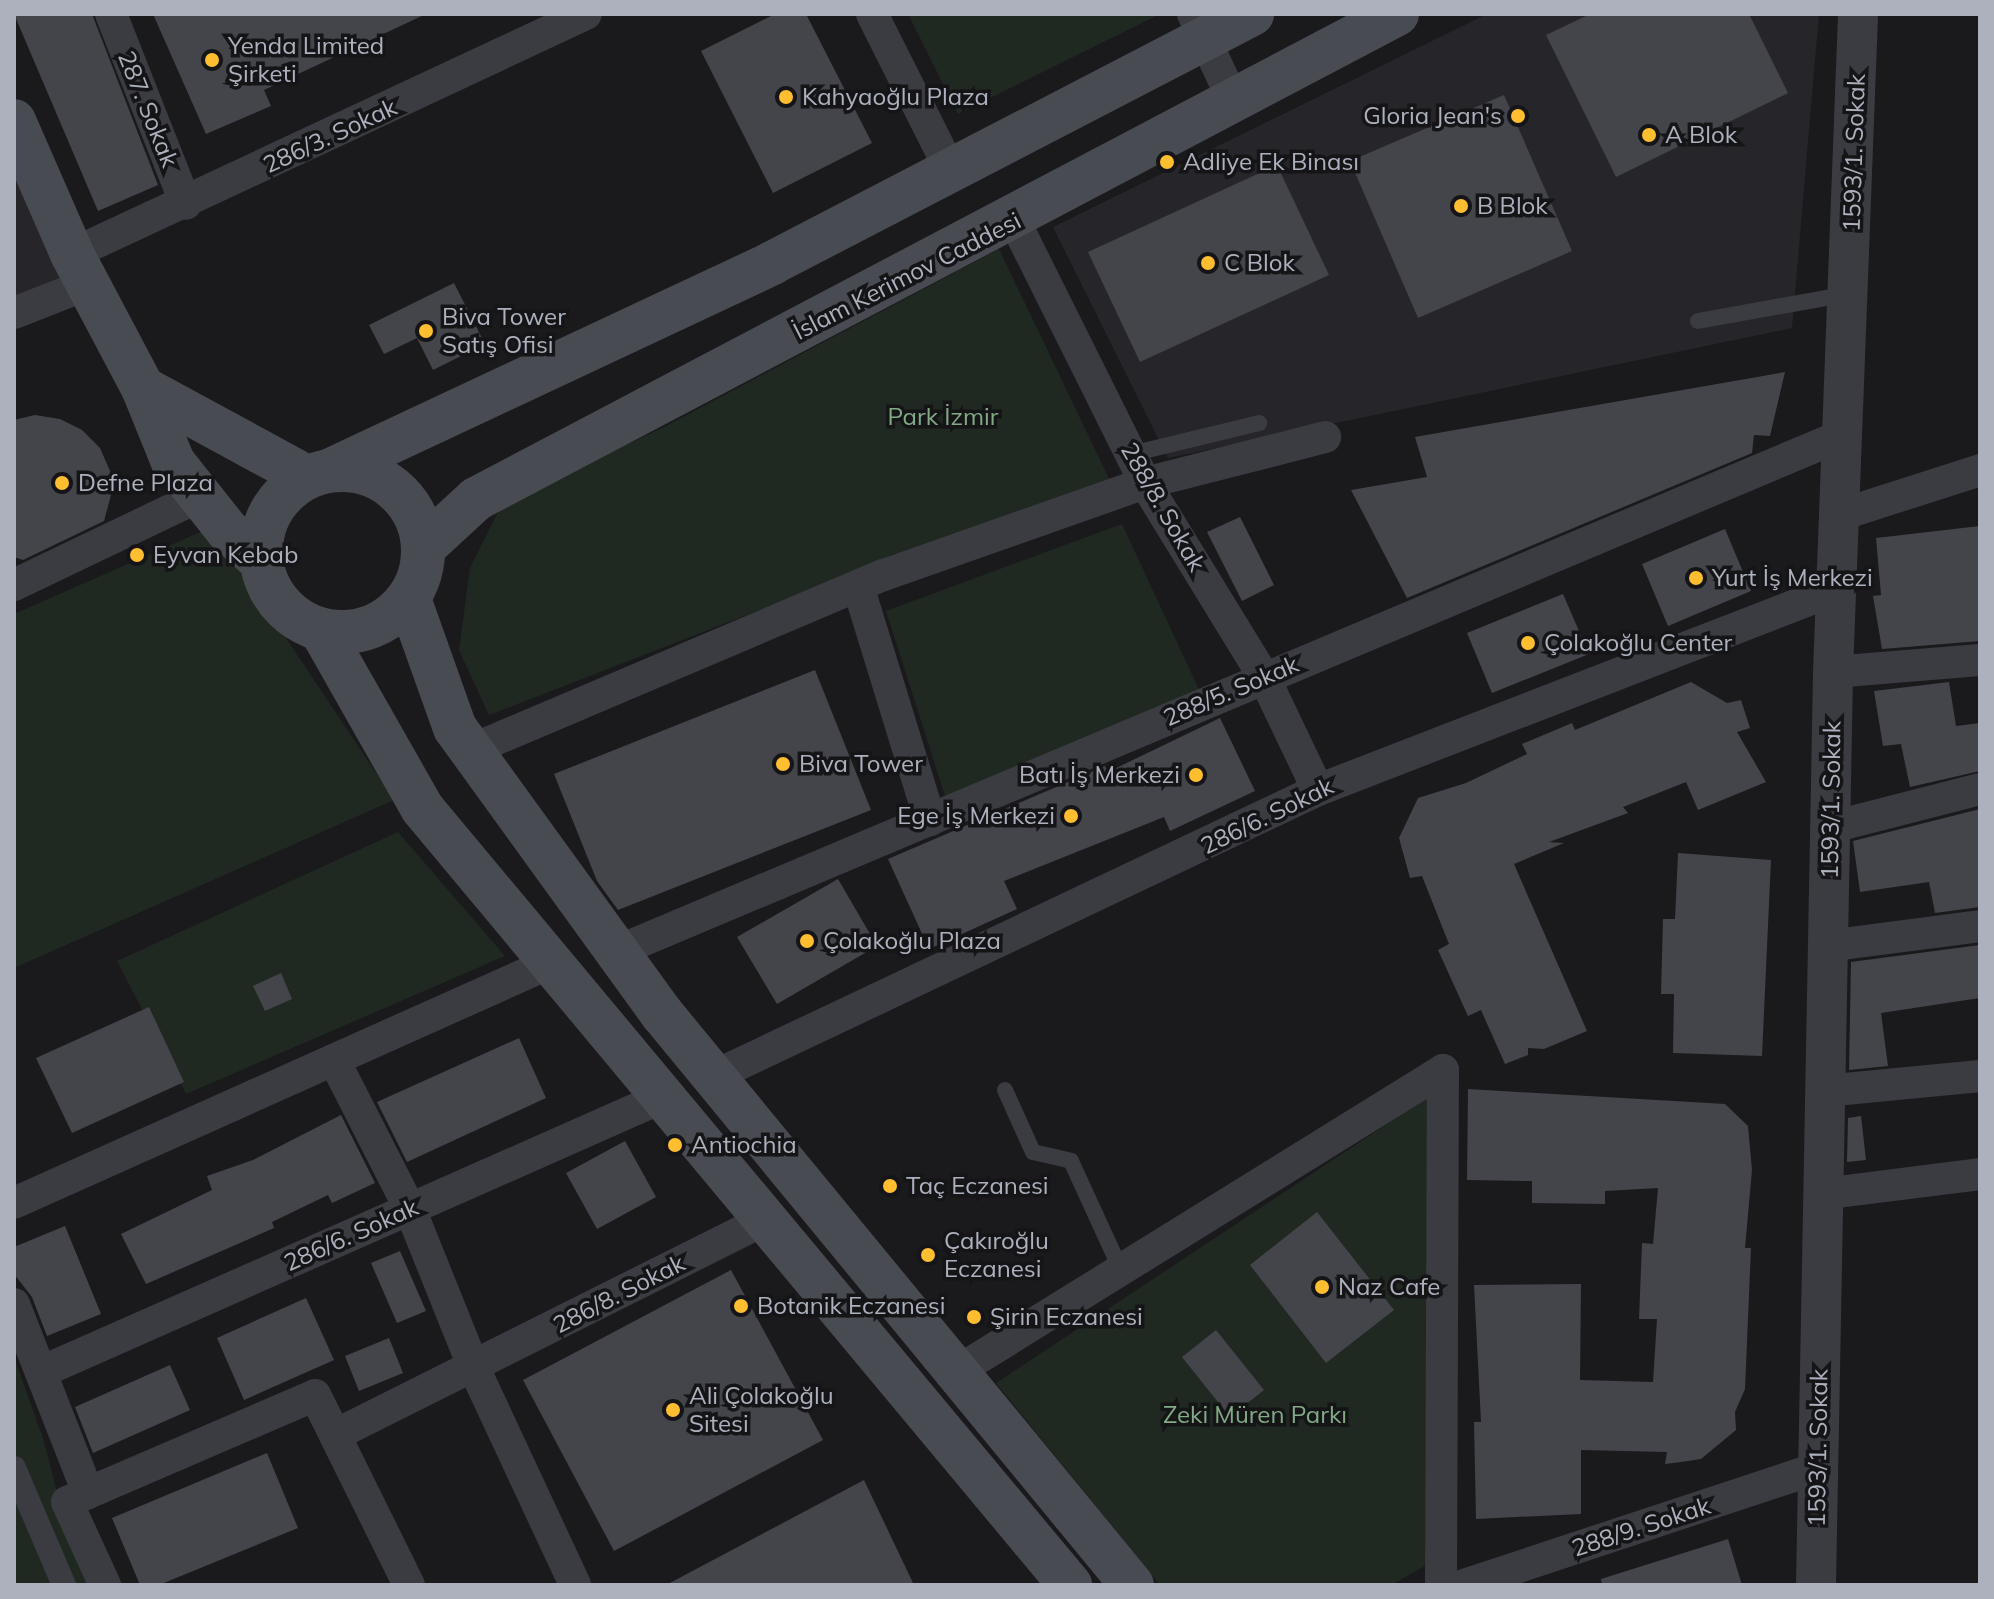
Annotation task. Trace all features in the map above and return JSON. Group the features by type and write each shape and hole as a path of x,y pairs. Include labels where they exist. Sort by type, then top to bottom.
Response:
{"main road":[{"path":"1070,1585 763,1221 422,808 321,630 285,608 271,592 261,561 261,535 270,512 286,492 319,473 952,173 1199,27 1252,14"},
{"name":"İslam Kerimov Caddesi","path":"424,547 476,499 1014,220 1397,14"},
{"path":"14,121 80,269 143,388 173,462 200,496 261,561"},
{"path":"143,388 319,473 358,470 394,489 419,520 424,547 421,574 409,599 370,628 321,630"},
{"path":"409,599 455,728 618,951 712,1077 1132,1585"},
{"path":"661,1098 712,1077"}],"street":[{"name":"287. Sokak","path":"111,14 186,204"},
{"name":"286/3. Sokak","path":"14,313 186,204 586,14"},
{"path":"872,14 952,173"},
{"name":"1593/1. Sokak","path":"1816,1585 1837,516 1845,434 1859,14"},
{"path":"1199,27 1234,102"},
{"name":"288/8. Sokak","path":"1014,220 1145,483 1264,677 1318,790"},
{"name":"288/5. Sokak","path":"618,951 1845,434"},
{"path":"471,750 858,586 1145,483 1325,437"},
{"path":"1837,516 1980,470"},
{"path":"14,585 200,496"},
{"path":"858,586 930,820"},
{"name":"286/6. Sokak","path":"712,1077 1318,790 1837,589"},
{"path":"1833,672 1980,660"},
{"path":"1832,827 1980,789"},
{"path":"1827,946 1980,926"},
{"path":"14,1203 550,963"},
{"path":"334,1060 410,1209 474,1368 575,1585"},
{"path":"956,1372 1443,1070 1441,1585"},
{"path":"1824,1091 1980,1076"},
{"name":"286/6. Sokak","path":"41,1372 661,1098"},
{"path":"1822,1194 1980,1174"},
{"name":"286/8. Sokak","path":"335,1435 763,1221"},
{"path":"14,1304 88,1493"},
{"path":"105,1585 67,1502 315,1395 409,1585"},
{"path":"14,1468 64,1585"},
{"name":"288/9. Sokak","path":"1464,1585 1519,1577 1818,1468"}],"lane":[{"path":"1698,321 1850,294"},
{"path":"1131,454 1259,423"},
{"path":"1005,1090 1033,1152 1071,1161 1121,1270"}],"shaded area":[{"path":"1487,14 1819,14 1792,328 1168,458 1053,227"},
{"path":"14,145 71,283 14,306"}],"green space":[{"path":"908,14 1160,14 958,114"},
{"name":"Park İzmir","path":"999,249 1113,487 832,582 489,715 459,650 470,568 498,512 533,489 666,426"},
{"path":"1122,524 1202,696 947,802 886,611"},
{"path":"212,527 394,800 14,968 14,614"},
{"path":"398,832 505,956 186,1094 117,961"},
{"name":"Zeki Müren Parkı","path":"1428,1097 1425,1566 1391,1585 1160,1585 996,1383"},
{"path":"14,1357 43,1438 66,1527 89,1585 14,1585"}],"building":[{"path":"14,14 92,14 158,185 98,211"},
{"path":"153,14 426,14 264,90 271,106 206,134"},
{"name":"Kahyaoğlu Plaza","path":"775,14 806,14 872,143 773,193 701,51"},
{"name":"A Blok","path":"1590,14 1749,14 1788,93 1616,177 1546,35"},
{"name":"B Blok","path":"1504,95 1572,251 1418,318 1350,161"},
{"name":"C Blok","path":"1277,165 1329,275 1140,362 1088,252"},
{"name":"Biva Tower Satış Ofisi","path":"454,283 485,344 433,370 417,338 384,354 369,325"},
{"path":"1785,372 1770,436 1754,435 1752,453 1407,598 1351,490 1427,477 1415,437"},
{"name":"Defne Plaza","path":"35,415 60,419 82,430 100,448 110,471 111,495 104,521 23,560 14,557 14,420"},
{"path":"1240,517 1274,585 1242,601 1207,532"},
{"path":"1980,526 1980,641 1882,649 1873,596 1881,595 1876,538"},
{"name":"Yurt İş Merkezi","path":"1725,529 1751,591 1668,626 1642,564"},
{"name":"Çolakoğlu Center","path":"1563,594 1589,654 1492,693 1467,633"},
{"name":"Biva Tower","path":"815,670 871,810 618,910 597,881 554,774"},
{"path":"1691,682 1727,703 1741,700 1750,728 1737,732 1766,782 1698,810 1686,782 1623,807 1628,813 1549,842 1564,843 1514,864 1587,1031 1544,1049 1528,1048 1528,1055 1505,1064 1481,1010 1468,1016 1438,950 1449,944 1422,876 1410,878 1399,838 1418,798 1466,783 1527,754 1522,744 1572,723 1575,730"},
{"path":"1949,682 1956,726 1980,723 1980,771 1910,787 1901,744 1883,746 1874,691"},
{"path":"1220,718 1255,791 1170,831 1164,817 1004,881 1017,909 929,949 888,859 1105,766 1108,772"},
{"path":"1980,809 1980,907 1935,913 1929,882 1860,892 1853,841"},
{"path":"1678,853 1771,860 1762,1056 1673,1053 1674,994 1661,994 1663,919 1675,919"},
{"name":"Çolakoğlu Plaza","path":"838,879 877,946 777,1004 737,937"},
{"path":"1980,945 1980,998 1881,1013 1888,1066 1849,1070 1851,962"},
{"path":"281,973 292,999 265,1011 253,986"},
{"path":"149,1007 184,1082 72,1133 36,1058"},
{"path":"519,1038 546,1098 407,1162 377,1102"},
{"path":"1468,1089 1725,1104 1748,1126 1752,1170 1745,1248 1751,1248 1745,1389 1735,1412 1736,1430 1701,1459 1681,1462 1665,1464 1667,1452 1581,1450 1581,1514 1476,1519 1474,1422 1481,1422 1474,1285 1581,1284 1580,1380 1653,1382 1657,1319 1639,1319 1642,1243 1653,1244 1658,1188 1605,1191 1605,1204 1532,1203 1532,1181 1467,1180"},
{"path":"341,1115 375,1183 332,1203 328,1195 272,1222 274,1228 146,1284 121,1234 212,1190 207,1176 253,1160"},
{"path":"1861,1116 1866,1160 1847,1162 1848,1118"},
{"path":"625,1141 656,1197 597,1229 566,1173"},
{"name":"Naz Cafe","path":"1317,1212 1394,1310 1326,1363 1250,1265"},
{"path":"65,1226 101,1314 47,1336 32,1297 14,1274 14,1247"},
{"path":"400,1251 426,1311 397,1323 371,1263"},
{"name":"Ali Çolakoğlu Sitesi","path":"731,1270 823,1440 614,1551 523,1380"},
{"path":"306,1298 334,1360 244,1400 217,1338"},
{"path":"1216,1330 1264,1390 1230,1417 1182,1357"},
{"path":"389,1338 403,1373 359,1391 345,1356"},
{"path":"170,1365 190,1410 93,1453 75,1407"},
{"path":"267,1453 298,1528 159,1585 140,1585 112,1518"},
{"path":"864,1480 914,1585 666,1585"},
{"path":"1728,1539 1742,1585 1602,1585 1601,1579"}],"place":[{"name":"Yenda Limited Şirketi","path":"212,60"},
{"name":"Kahyaoğlu Plaza","path":"786,97"},
{"name":"Gloria Jean's","path":"1518,116"},
{"name":"A Blok","path":"1649,135"},
{"name":"Adliye Ek Binası","path":"1167,162"},
{"name":"B Blok","path":"1461,206"},
{"name":"C Blok","path":"1208,263"},
{"name":"Biva Tower Satış Ofisi","path":"426,331"},
{"name":"Defne Plaza","path":"62,483"},
{"name":"Eyvan Kebab","path":"137,555"},
{"name":"Yurt İş Merkezi","path":"1696,578"},
{"name":"Çolakoğlu Center","path":"1528,643"},
{"name":"Biva Tower","path":"783,764"},
{"name":"Batı İş Merkezi","path":"1196,775"},
{"name":"Ege İş Merkezi","path":"1071,816"},
{"name":"Çolakoğlu Plaza","path":"807,941"},
{"name":"Antiochia","path":"675,1145"},
{"name":"Taç Eczanesi","path":"890,1186"},
{"name":"Çakıroğlu Eczanesi","path":"928,1255"},
{"name":"Naz Cafe","path":"1322,1287"},
{"name":"Botanik Eczanesi","path":"741,1306"},
{"name":"Şirin Eczanesi","path":"974,1317"},
{"name":"Ali Çolakoğlu Sitesi","path":"673,1410"}]}
